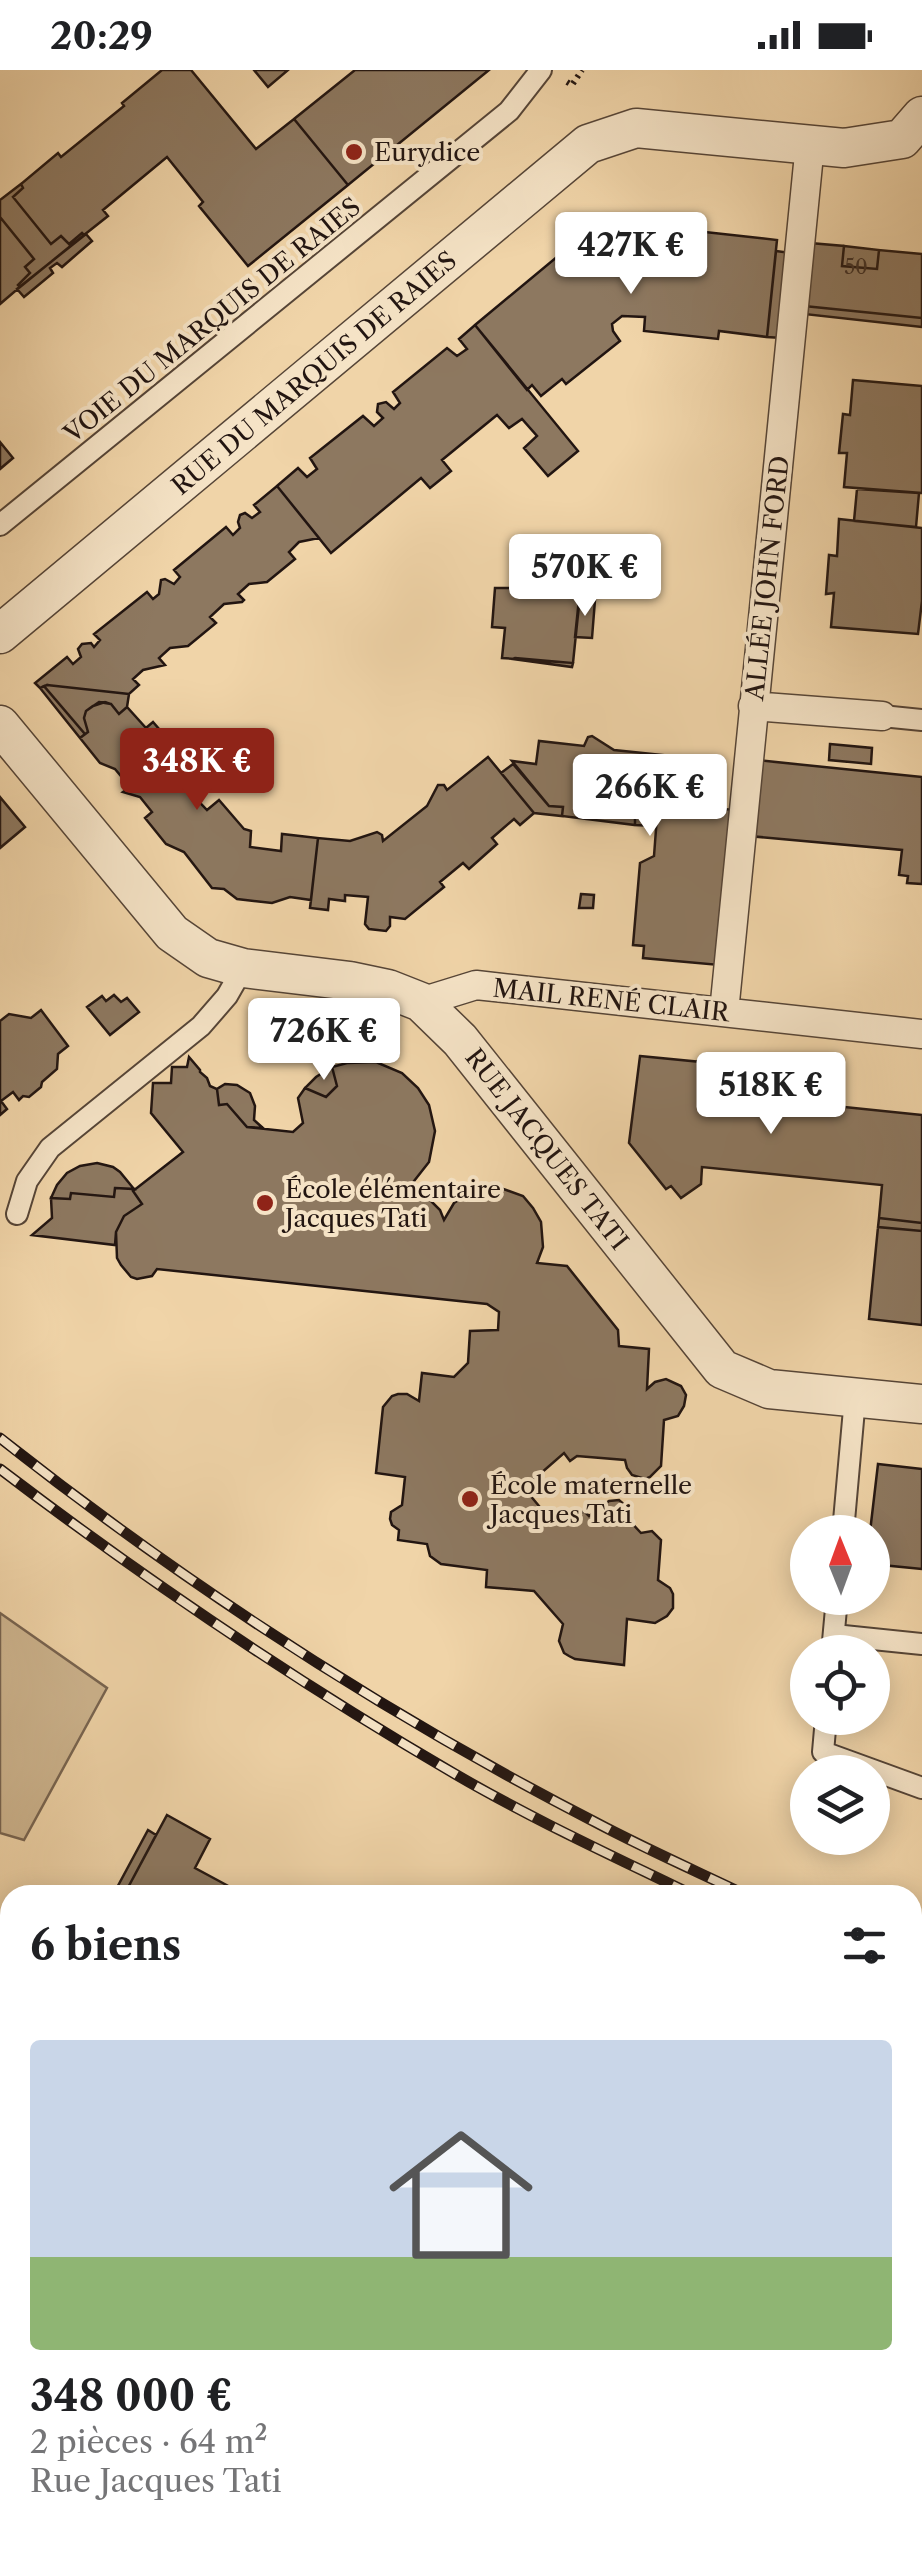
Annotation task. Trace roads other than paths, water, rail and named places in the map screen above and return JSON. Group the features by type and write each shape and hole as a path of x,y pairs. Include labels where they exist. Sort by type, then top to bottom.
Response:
{"street":[{"path":"810,144 844,148 902,139 922,116"},
{"name":"RUE DU MARQUIS DE RAIES","path":"0,634 588,144 636,128 810,144"},
{"name":"ALLÉE JOHN FORD","path":"724,1012 810,144"},
{"path":"753,706 882,716"},
{"name":"RUE JACQUES TATI","path":"0,724 172,933 208,958 244,968 350,980 421,1002 460,1040 722,1369 769,1389 922,1404"},
{"name":"MAIL RENÉ CLAIR","path":"421,1002 476,985 922,1034"}],"lane":[{"name":"VOIE DU MARQUIS DE RAIES","path":"0,525 509,110 541,70"},
{"path":"882,716 922,720"},
{"path":"17,1214 28,1181 50,1148 201,1026 227,996 244,968"},
{"path":"844,1515 855,1398"},
{"path":"890,1644 922,1644"},
{"path":"824,1735 823,1752 922,1788"}],"railway":[{"path":"0,1438 141,1544 363,1692 517,1780 725,1885"},
{"path":"0,1469 223,1629 396,1739 513,1806 672,1885"}],"place":[{"name":"Eurydice","path":"354,152"},
{"name":"École élémentaire Jacques Tati","path":"265,1203"},
{"name":"École maternelle Jacques Tati","path":"470,1499"}]}
